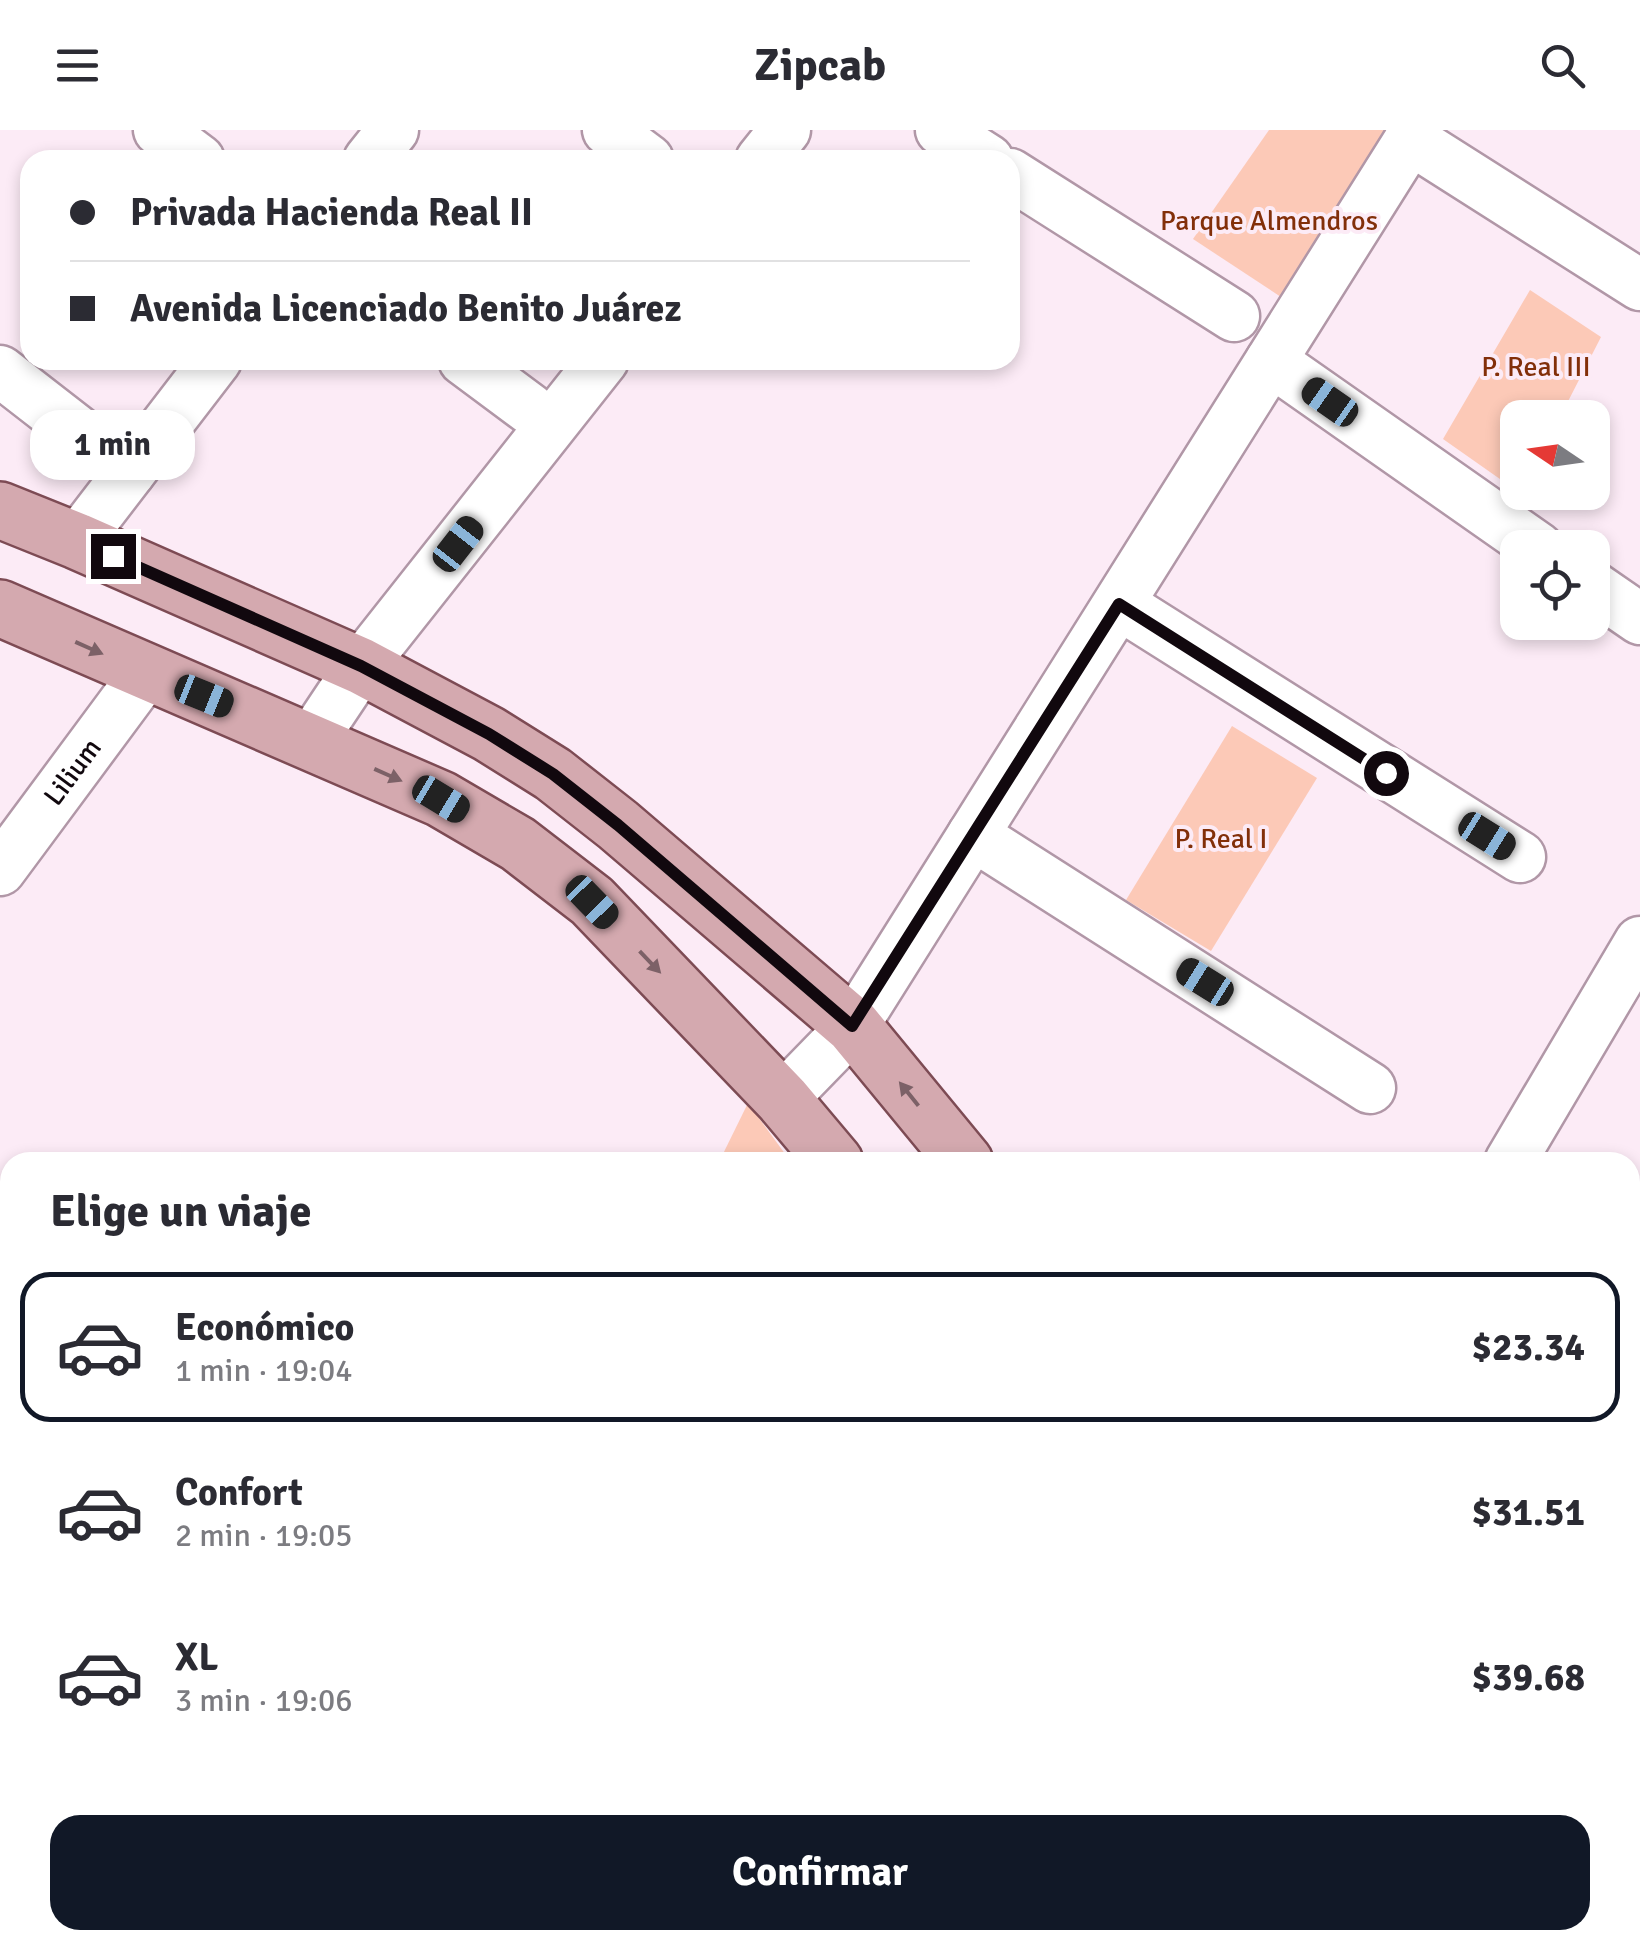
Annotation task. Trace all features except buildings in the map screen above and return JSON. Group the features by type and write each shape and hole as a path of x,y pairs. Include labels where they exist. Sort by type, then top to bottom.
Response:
{"main road":[{"path":"0,510 361,666 489,734 553,774 852,1026 956,1152"},
{"path":"0,608 441,799 518,844 592,902 782,1099 827,1152"}],"street":[{"path":"160,130 186,150"},
{"path":"377,150 392,130"},
{"path":"608,130 635,150"},
{"path":"769,150 785,130"},
{"path":"941,130 972,150"},
{"path":"782,1099 852,1026 1413,135 1640,285"},
{"path":"1020,180 1234,316"},
{"path":"1271,361 1512,530"},
{"path":"77,541 208,370"},
{"path":"477,370 530,409"},
{"path":"311,741 361,666 595,370"},
{"path":"0,371 130,472"},
{"path":"1610,598 1640,619"},
{"path":"1119,604 1520,857"},
{"name":"Lilium","path":"0,870 146,673"},
{"path":"973,835 1370,1088"},
{"path":"1516,1152 1640,942"}],"green space":[{"name":"Parque Almendros","path":"1269,130 1392,130 1281,297 1193,239"},
{"name":"P. Real III","path":"1530,290 1601,337 1569,400 1500,400 1500,479 1443,439"},
{"name":"P. Real I","path":"1232,726 1317,778 1211,951 1126,900"},
{"path":"748,1103 784,1152 724,1152"}],"route":[{"path":"113,556 361,666 489,734 553,774 852,1026 1119,604 1386,773"}]}
